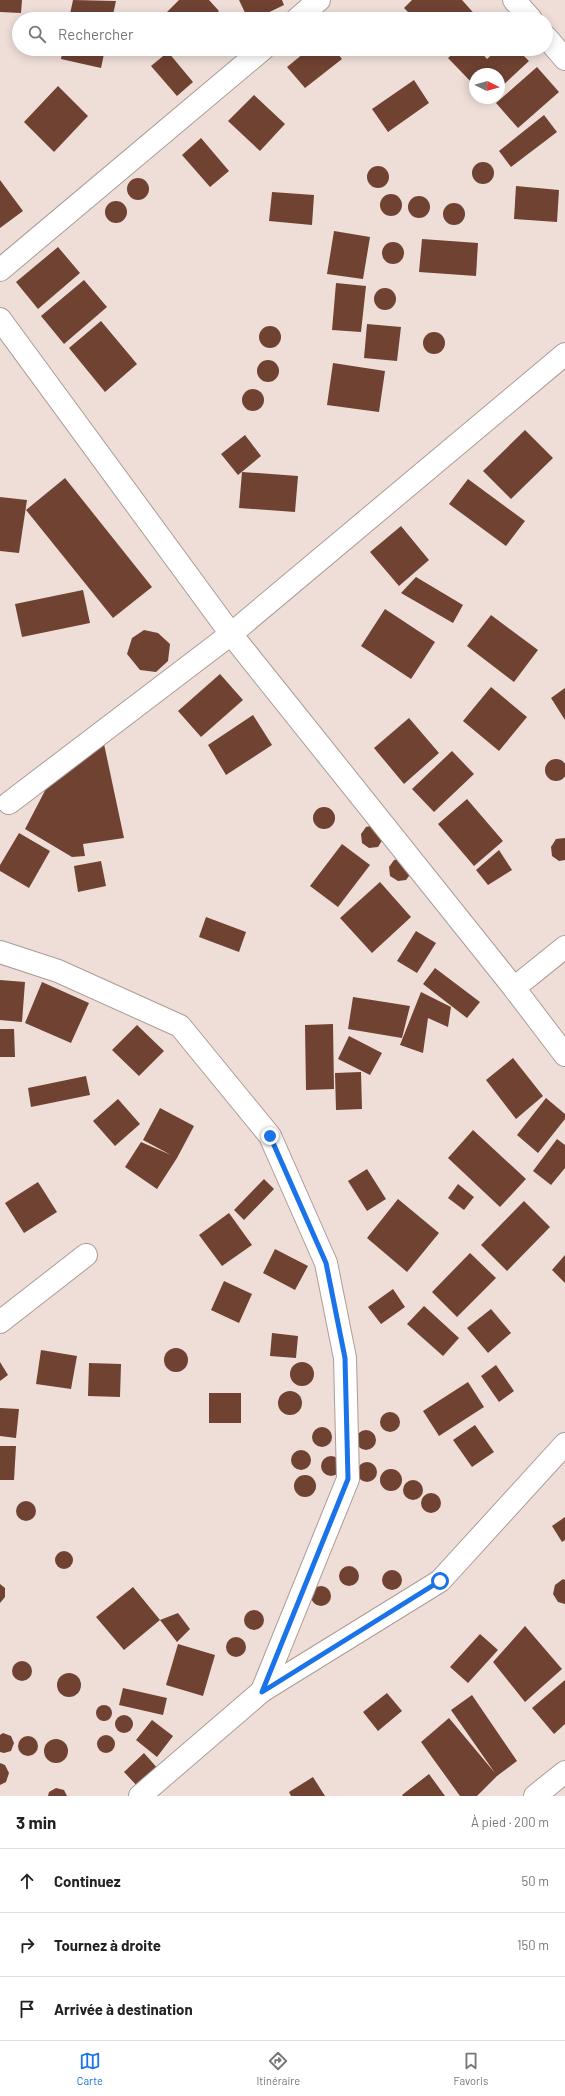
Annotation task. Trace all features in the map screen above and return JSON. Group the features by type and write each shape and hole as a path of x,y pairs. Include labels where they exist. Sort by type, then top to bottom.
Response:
{"main road":[{"path":"306,12 319,0"},
{"path":"514,0 525,12"},
{"path":"553,45 565,59"},
{"path":"0,270 255,56"},
{"path":"0,319 231,634 514,988 565,1055"},
{"path":"9,803 231,634 565,354"},
{"path":"514,988 565,947"},
{"path":"0,952 58,971 180,1026 270,1136 326,1263 345,1358 348,1479 262,1692"},
{"path":"0,1322 86,1255"},
{"path":"140,1796 262,1692 440,1581 565,1444"},
{"path":"535,1796 565,1772"}],"building":[{"path":"0,0 22,0 21,12 0,12"},
{"path":"73,0 116,1 114,12 70,12"},
{"path":"179,0 209,0 219,11 218,12 167,12"},
{"path":"239,0 282,0 284,5 270,12 245,12"},
{"path":"412,0 462,0 473,12 408,12 404,8"},
{"path":"62,56 104,56 101,68 61,59"},
{"path":"163,56 171,56 193,82 177,96 151,66"},
{"path":"300,56 340,56 342,59 305,88 287,67"},
{"path":"450,56 484,56 487,59 490,56 524,56 529,61 505,83 505,68 469,68 469,80 448,58"},
{"path":"537,67 559,92 518,128 497,104 505,104 505,95"},
{"path":"414,80 429,103 388,132 372,109"},
{"path":"58,86 88,116 54,152 24,122"},
{"path":"254,95 285,124 260,151 228,121"},
{"path":"544,115 557,132 511,167 499,151"},
{"path":"201,138 229,171 210,187 182,155"},
{"path":"483,162 491,165 494,173 491,181 483,184 475,181 472,173 475,165"},
{"path":"378,166 386,169 389,177 386,185 378,188 370,185 367,177 370,169"},
{"path":"138,178 146,181 149,189 146,197 138,200 130,197 127,189 130,181"},
{"path":"0,180 23,211 0,228"},
{"path":"516,186 559,190 557,222 514,219"},
{"path":"272,192 314,195 312,225 269,221"},
{"path":"391,194 399,197 402,205 399,213 391,216 383,213 380,205 383,197"},
{"path":"419,196 427,199 430,207 427,215 419,218 411,215 408,207 411,199"},
{"path":"116,201 124,204 127,212 124,220 116,223 108,220 105,212 108,204"},
{"path":"454,203 462,206 465,214 462,222 454,225 446,222 443,214 446,206"},
{"path":"334,231 370,237 363,279 327,274"},
{"path":"422,239 478,243 476,276 419,272"},
{"path":"393,242 401,245 404,253 401,261 393,264 385,261 382,253 385,245"},
{"path":"58,247 80,273 38,309 16,282"},
{"path":"84,280 107,307 64,344 41,316"},
{"path":"336,283 366,286 361,332 332,330"},
{"path":"385,288 393,291 396,299 393,307 385,310 377,307 374,299 377,291"},
{"path":"101,321 137,364 105,392 69,348"},
{"path":"367,324 401,327 397,361 364,358"},
{"path":"270,326 278,329 281,337 278,345 270,348 262,345 259,337 262,329"},
{"path":"434,332 442,335 445,343 442,351 434,354 426,351 423,343 426,335"},
{"path":"268,360 276,363 279,371 276,379 268,382 260,379 257,371 260,363"},
{"path":"333,363 385,371 379,412 327,405"},
{"path":"253,389 261,392 264,400 261,408 253,411 245,408 242,400 245,392"},
{"path":"525,430 553,458 511,499 483,471"},
{"path":"245,435 261,456 238,475 221,454"},
{"path":"242,472 298,476 295,512 239,508"},
{"path":"65,478 152,587 113,618 26,510"},
{"path":"468,479 525,521 506,546 449,504"},
{"path":"0,497 27,500 19,553 0,551"},
{"path":"401,526 429,560 399,586 370,552"},
{"path":"416,577 463,605 453,623 401,593"},
{"path":"83,590 90,623 22,637 15,604"},
{"path":"385,609 435,642 411,679 361,646"},
{"path":"491,615 538,650 514,682 467,646"},
{"path":"144,630 158,633 170,644 168,661 156,672 140,670 127,654 132,638"},
{"path":"220,674 243,700 201,737 178,711"},
{"path":"491,687 527,717 499,751 463,721"},
{"path":"565,688 565,720 551,698"},
{"path":"253,715 272,745 226,775 208,745"},
{"path":"409,718 439,753 404,784 374,748"},
{"path":"104,744 124,838 83,844 85,856 72,857 25,829 49,783"},
{"path":"452,751 474,774 434,812 412,789"},
{"path":"556,759 564,762 566,766 566,774 564,778 556,781 548,778 545,770 548,762"},
{"path":"467,799 503,841 474,866 438,824"},
{"path":"324,807 332,810 335,818 332,826 324,829 316,826 313,818 316,810"},
{"path":"375,825 383,839 378,847 369,848 362,843 361,834 366,827"},
{"path":"19,833 50,851 29,888 0,871 0,865"},
{"path":"565,838 565,860 559,861 552,856 551,847 556,839"},
{"path":"342,844 370,865 338,907 310,886"},
{"path":"499,850 512,870 488,885 476,870"},
{"path":"403,858 412,872 406,880 398,881 390,876 389,867 394,860"},
{"path":"101,861 106,886 78,892 74,866"},
{"path":"380,882 411,917 372,953 340,918"},
{"path":"206,917 246,932 239,952 199,937"},
{"path":"416,931 436,943 417,973 397,961"},
{"path":"435,968 480,1002 467,1018 423,984"},
{"path":"0,980 25,982 22,1022 0,1020"},
{"path":"42,982 89,1003 71,1043 25,1023"},
{"path":"421,992 451,1007 448,1027 428,1018 423,1053 400,1045"},
{"path":"353,997 410,1006 402,1038 348,1029"},
{"path":"333,1024 334,1089 306,1090 305,1025"},
{"path":"137,1025 164,1051 139,1076 112,1050"},
{"path":"0,1029 14,1029 15,1057 0,1057"},
{"path":"349,1036 382,1053 370,1075 338,1059"},
{"path":"513,1058 543,1096 516,1119 486,1080"},
{"path":"361,1072 362,1109 336,1110 335,1073"},
{"path":"86,1076 90,1095 31,1107 28,1088"},
{"path":"546,1098 565,1114 565,1119 538,1153 517,1135"},
{"path":"118,1099 140,1124 115,1146 93,1121"},
{"path":"160,1108 194,1126 177,1158 157,1189 125,1167 141,1142 171,1155 143,1140"},
{"path":"473,1130 526,1179 500,1207 448,1158"},
{"path":"557,1139 565,1145 565,1168 551,1185 533,1171"},
{"path":"367,1169 386,1199 367,1211 348,1181"},
{"path":"264,1179 274,1189 244,1220 234,1210"},
{"path":"38,1182 57,1212 24,1233 5,1203"},
{"path":"458,1184 474,1197 464,1210 448,1198"},
{"path":"398,1199 439,1233 407,1272 367,1238"},
{"path":"524,1201 550,1227 507,1271 481,1245"},
{"path":"229,1213 252,1245 222,1266 199,1235"},
{"path":"275,1249 308,1266 295,1290 263,1273"},
{"path":"470,1253 496,1278 457,1317 432,1292"},
{"path":"565,1255 565,1283 552,1270"},
{"path":"224,1281 252,1294 239,1323 211,1310"},
{"path":"393,1289 405,1307 381,1324 368,1307"},
{"path":"424,1306 459,1338 443,1356 407,1324"},
{"path":"491,1309 511,1333 488,1353 467,1328"},
{"path":"272,1333 298,1336 296,1358 270,1356"},
{"path":"176,1348 185,1351 188,1360 185,1369 176,1372 167,1369 164,1360 167,1351"},
{"path":"41,1350 77,1356 71,1389 36,1384"},
{"path":"0,1362 8,1375 0,1381"},
{"path":"302,1362 311,1365 314,1374 311,1383 302,1386 293,1383 290,1374 293,1365"},
{"path":"89,1363 121,1364 120,1397 88,1396"},
{"path":"496,1365 514,1391 499,1402 481,1376"},
{"path":"468,1382 484,1407 439,1436 423,1411"},
{"path":"290,1391 299,1394 302,1403 299,1412 290,1415 281,1412 278,1403 281,1394"},
{"path":"209,1393 241,1393 241,1423 209,1423"},
{"path":"0,1408 19,1409 16,1438 0,1436"},
{"path":"386,1412 394,1412 400,1418 400,1426 394,1432 386,1432 380,1426 380,1418"},
{"path":"475,1425 494,1452 472,1467 453,1440"},
{"path":"318,1427 326,1427 332,1433 332,1441 326,1447 318,1447 312,1441 312,1433"},
{"path":"362,1430 370,1430 376,1436 376,1444 370,1450 362,1450 356,1444 356,1436"},
{"path":"0,1446 16,1446 14,1480 0,1480"},
{"path":"297,1450 305,1450 311,1456 311,1464 305,1470 297,1470 291,1464 291,1456"},
{"path":"327,1456 335,1456 341,1462 341,1470 335,1476 327,1476 321,1470 321,1462"},
{"path":"363,1462 371,1462 377,1468 377,1476 371,1482 363,1482 357,1476 357,1468"},
{"path":"391,1469 395,1470 401,1476 401,1484 395,1490 391,1491 387,1490 381,1484 380,1480 381,1476 387,1470"},
{"path":"305,1475 309,1476 315,1482 315,1490 309,1496 305,1497 301,1496 295,1490 294,1486 295,1482 301,1476"},
{"path":"413,1480 420,1483 423,1490 420,1497 413,1500 406,1497 403,1490 406,1483"},
{"path":"427,1493 435,1493 441,1499 441,1507 435,1513 427,1513 421,1507 421,1499"},
{"path":"26,1501 33,1504 36,1511 33,1518 26,1521 19,1518 16,1511 19,1504"},
{"path":"565,1517 565,1540 562,1542 552,1526"},
{"path":"60,1551 68,1551 73,1556 71,1567 68,1569 60,1569 55,1564 55,1556"},
{"path":"345,1566 353,1566 359,1572 359,1580 353,1586 345,1586 339,1580 339,1572"},
{"path":"388,1570 396,1570 402,1576 402,1584 396,1590 388,1590 382,1584 382,1576"},
{"path":"563,1579 565,1580 565,1604 558,1602 553,1594 555,1585"},
{"path":"0,1584 5,1588 5,1597 0,1603"},
{"path":"317,1586 325,1586 331,1592 331,1600 325,1606 317,1606 311,1600 311,1592"},
{"path":"133,1587 160,1620 124,1650 96,1617"},
{"path":"250,1610 258,1610 264,1616 264,1624 258,1630 250,1630 244,1624 244,1616"},
{"path":"178,1613 190,1629 177,1642 160,1620"},
{"path":"525,1626 562,1669 525,1702 493,1662"},
{"path":"480,1634 498,1650 468,1683 450,1667"},
{"path":"232,1637 240,1637 246,1643 246,1651 240,1657 232,1657 226,1651 226,1643"},
{"path":"178,1644 215,1655 203,1696 166,1685"},
{"path":"18,1661 26,1661 32,1667 32,1675 26,1681 18,1681 12,1675 12,1667"},
{"path":"69,1673 78,1676 81,1685 78,1694 69,1697 60,1694 57,1685 60,1676"},
{"path":"565,1680 565,1724 554,1734 532,1708"},
{"path":"123,1688 167,1698 163,1715 119,1705"},
{"path":"387,1693 402,1711 378,1731 363,1712"},
{"path":"472,1695 517,1761 497,1776 477,1796 460,1796 421,1742 449,1718 495,1773 451,1710"},
{"path":"101,1705 107,1705 112,1710 110,1719 107,1721 101,1721 96,1716 96,1710"},
{"path":"124,1715 130,1718 133,1724 130,1730 124,1733 118,1730 115,1724 118,1718"},
{"path":"152,1720 173,1736 157,1757 136,1740"},
{"path":"3,1733 11,1736 14,1743 11,1751 4,1753 0,1752 0,1735"},
{"path":"102,1735 110,1735 115,1740 113,1751 110,1753 102,1753 97,1748 97,1740"},
{"path":"28,1736 35,1739 38,1746 35,1753 28,1756 21,1753 18,1746 21,1739"},
{"path":"56,1739 64,1743 68,1751 64,1759 56,1763 48,1759 44,1751 48,1743"},
{"path":"144,1753 159,1770 140,1789 124,1772"},
{"path":"0,1763 5,1765 9,1773 6,1782 0,1785"},
{"path":"429,1774 445,1796 402,1795"},
{"path":"313,1777 325,1796 291,1796 289,1792"},
{"path":"56,1788 64,1790 67,1796 48,1796 49,1792"}],"route":[{"path":"270,1136 326,1263 345,1358 348,1479 262,1692 440,1581"}]}
